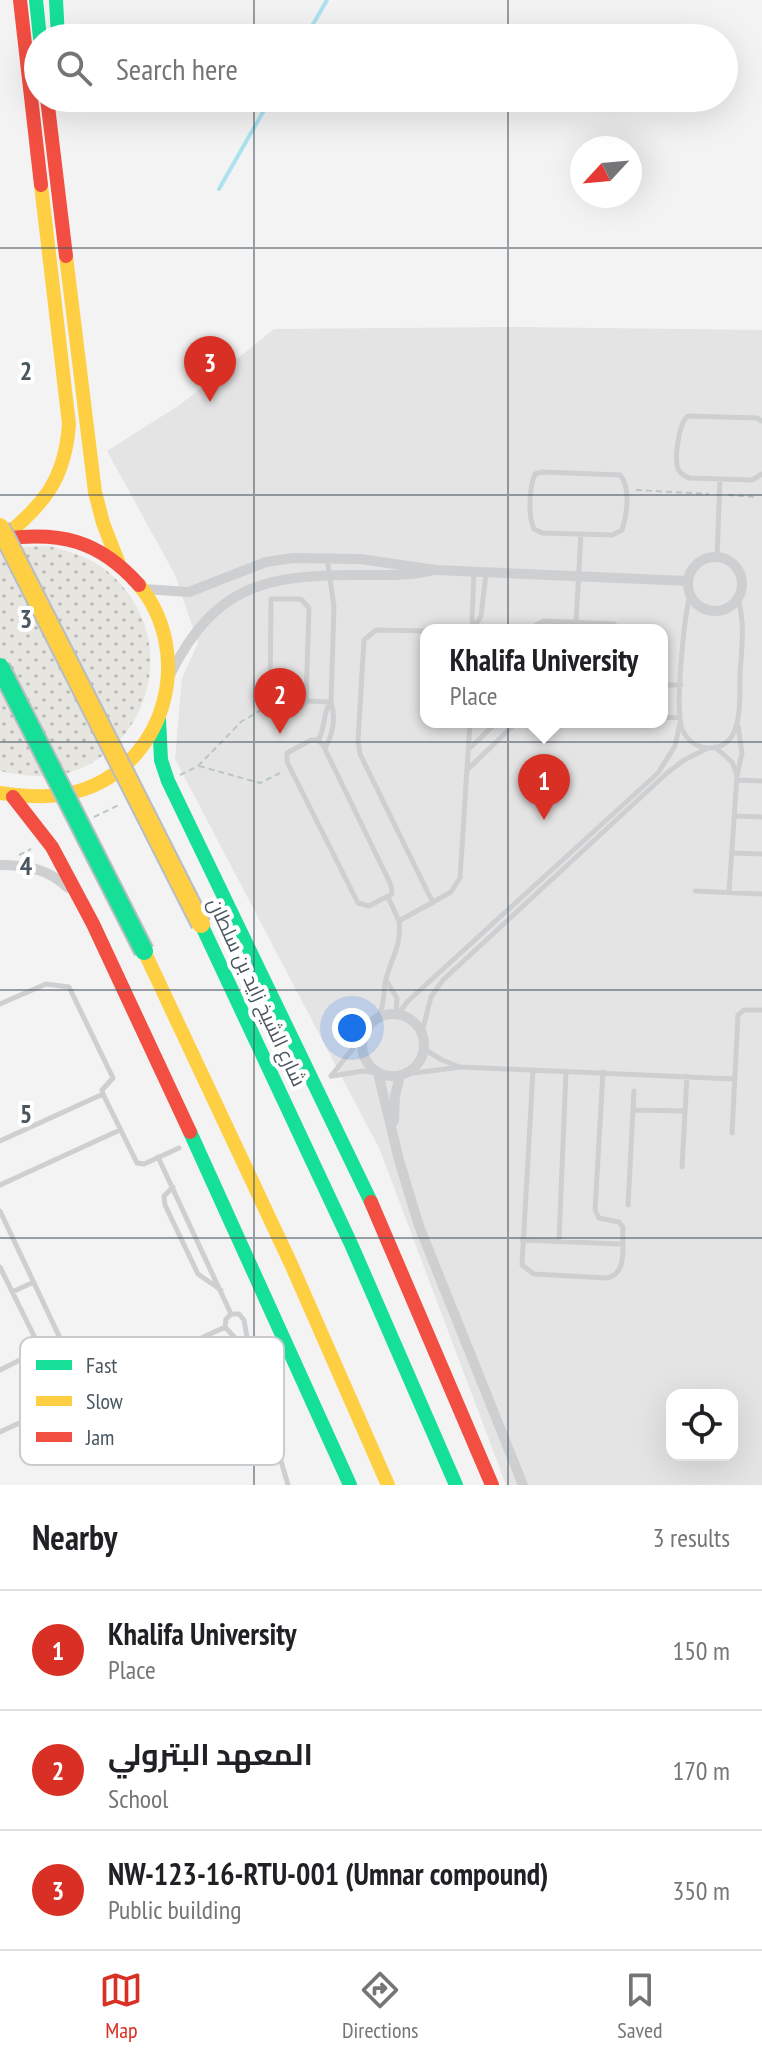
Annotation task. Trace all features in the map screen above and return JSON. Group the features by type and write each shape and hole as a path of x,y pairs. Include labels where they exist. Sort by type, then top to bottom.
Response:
{"main road":[{"path":"20,0 24,35"},
{"path":"36,0 39,24"},
{"path":"56,0 57,24"},
{"path":"1,535 33,513 51,490 64,462 69,424 33,112"},
{"path":"49,112 95,492 119,564"},
{"path":"61,112 66,256"},
{"path":"1,535 63,537 93,547 119,564 144,589 159,616 167,645 169,678 159,719 144,745 124,767 100,784 72,795 42,799 6,795"},
{"name":"شارع الشيخ زايد بن سلطان","path":"1,535 201,924 351,1244 456,1485"},
{"path":"0,667 144,951 285,1250 388,1485"},
{"path":"159,719 161,760 168,781 363,1183 492,1485"},
{"path":"6,795 48,840 93,924 284,1337"},
{"path":"284,1337 350,1485"}],"street":[{"path":"144,589 189,592 266,562 327,557 385,561 436,570 688,581"},
{"path":"717,557 731,563 741,576 741,592 738,599 723,610 713,611 704,609 690,596 688,581 697,563 717,557"},
{"path":"169,678 195,631 209,615 239,594 265,583 331,575 398,576 436,570"},
{"path":"0,865 21,865 59,879 75,895 93,924"},
{"path":"397,1014 412,1020 422,1032 424,1049 418,1064 403,1075 387,1076 378,1073 366,1061 363,1036 378,1018 397,1014"},
{"path":"378,1073 419,1226 523,1485"},
{"path":"393,1135 395,1096 403,1075"}],"lane":[{"path":"762,421 757,418 692,415 682,421 677,465 681,473 689,478 752,480 762,474"},
{"path":"615,473 624,479 627,489 622,530 612,535 542,533 534,529 531,521 535,474 615,473"},
{"path":"717,557 720,479"},
{"path":"576,622 581,534"},
{"path":"325,748 334,714 331,702 334,607 327,557"},
{"path":"474,572 474,624"},
{"path":"477,624 481,616 486,572"},
{"path":"265,583 271,599 272,704 277,708 295,708 306,701 331,702"},
{"path":"397,1014 658,773 675,746 680,720 685,616 690,596"},
{"path":"271,599 301,599 309,608 306,701"},
{"path":"729,892 742,743 738,725 743,630 738,599"},
{"path":"538,624 544,621 614,624"},
{"path":"420,631 376,630 364,640 359,747 433,903"},
{"path":"668,685 681,685"},
{"path":"318,740 323,732 325,710 331,702"},
{"path":"668,718 680,720"},
{"path":"680,720 690,740 712,747 732,762 737,778"},
{"path":"422,1032 431,997 443,980 667,773 691,755 727,742 738,725"},
{"path":"399,921 451,892 460,878 470,728"},
{"path":"469,749 491,728"},
{"path":"468,770 511,728"},
{"path":"311,740 318,740 325,748 393,889 388,897 369,906 358,903 290,768 287,753 311,740"},
{"path":"737,778 762,781"},
{"path":"735,816 762,817"},
{"path":"732,853 762,854"},
{"path":"695,891 762,894"},
{"path":"378,1018 397,950 399,921 388,897"},
{"path":"386,981 397,998 397,1014"},
{"path":"0,1004 46,984 72,990 113,1076 111,1083 102,1090 103,1094 137,1163 144,1164 179,1148"},
{"path":"732,1133 738,1015 744,1010 762,1010"},
{"path":"363,1036 331,1076 363,1071 378,1073"},
{"path":"424,1049 461,1067"},
{"path":"403,1075 461,1067 733,1079"},
{"path":"533,1070 521,1260 529,1272 607,1278 616,1276 621,1270 622,1244 621,1223 599,1218 595,1210 603,1072"},
{"path":"559,1241 566,1071"},
{"path":"682,1167 687,1076"},
{"path":"628,1205 634,1091"},
{"path":"0,1141 103,1094"},
{"path":"633,1110 685,1111"},
{"path":"0,1185 120,1130"},
{"path":"158,1157 231,1314"},
{"path":"173,1187 164,1196 165,1205 198,1274 221,1290"},
{"path":"0,1211 60,1337"},
{"path":"522,1240 622,1244"},
{"path":"0,1267 34,1337"},
{"path":"12,1292 34,1282"},
{"path":"234,1337 225,1327 226,1319 231,1314 239,1314 244,1320 247,1337"},
{"path":"205,1337 225,1327"},
{"path":"0,1370 20,1360"},
{"path":"0,1432 20,1423"},
{"path":"282,1465 288,1485"}],"path":[{"path":"627,489 758,497"},
{"path":"168,781 198,766 242,721 272,704"},
{"path":"198,766 260,783 290,768"},
{"path":"88,820 128,800"},
{"path":"12,858 48,840"}],"shaded area":[{"path":"519,327 762,330 762,1485 506,1485 380,1150 175,759 182,678 198,643 175,575 107,451 181,404 274,329"}],"sand":[{"path":"49,546 94,562 126,591 144,623 150,649 150,674 144,700 133,723 117,743 98,759 74,771 30,776 0,771 0,552 20,547"}],"waterway":[{"path":"313,24 327,0"},
{"path":"219,189 263,112"}],"traffic: fast":[{"path":"36,0 39,24"},
{"path":"56,0 57,24"},
{"path":"0,667 144,951"},
{"path":"159,719 161,760 168,781 371,1202"},
{"path":"201,924 351,1244 456,1485"},
{"path":"190,1132 283,1337"},
{"path":"284,1339 350,1485"}],"traffic: slow":[{"path":"2,539 30,514 50,489 67,444 69,424 41,185"},
{"path":"66,256 95,492 119,564"},
{"path":"0,527 201,924"},
{"path":"0,793 43,796 85,789 113,774 136,754 153,729 164,701 168,671 165,641 156,612 139,585"},
{"path":"144,951 291,1264 388,1485"}],"traffic: jam":[{"path":"20,0 24,35"},
{"path":"33,112 41,185"},
{"path":"49,112 66,256"},
{"path":"2,539 42,536 77,542 109,558 139,585"},
{"path":"13,797 52,847 93,924 190,1132"},
{"path":"371,1202 492,1485"}],"place":[{"name":"NW-123-16-RTU-001 (Umnar compound)","path":"210,402"},
{"name":"المعهد البترولي","path":"280,734"},
{"name":"Khalifa University","path":"544,820"}]}
